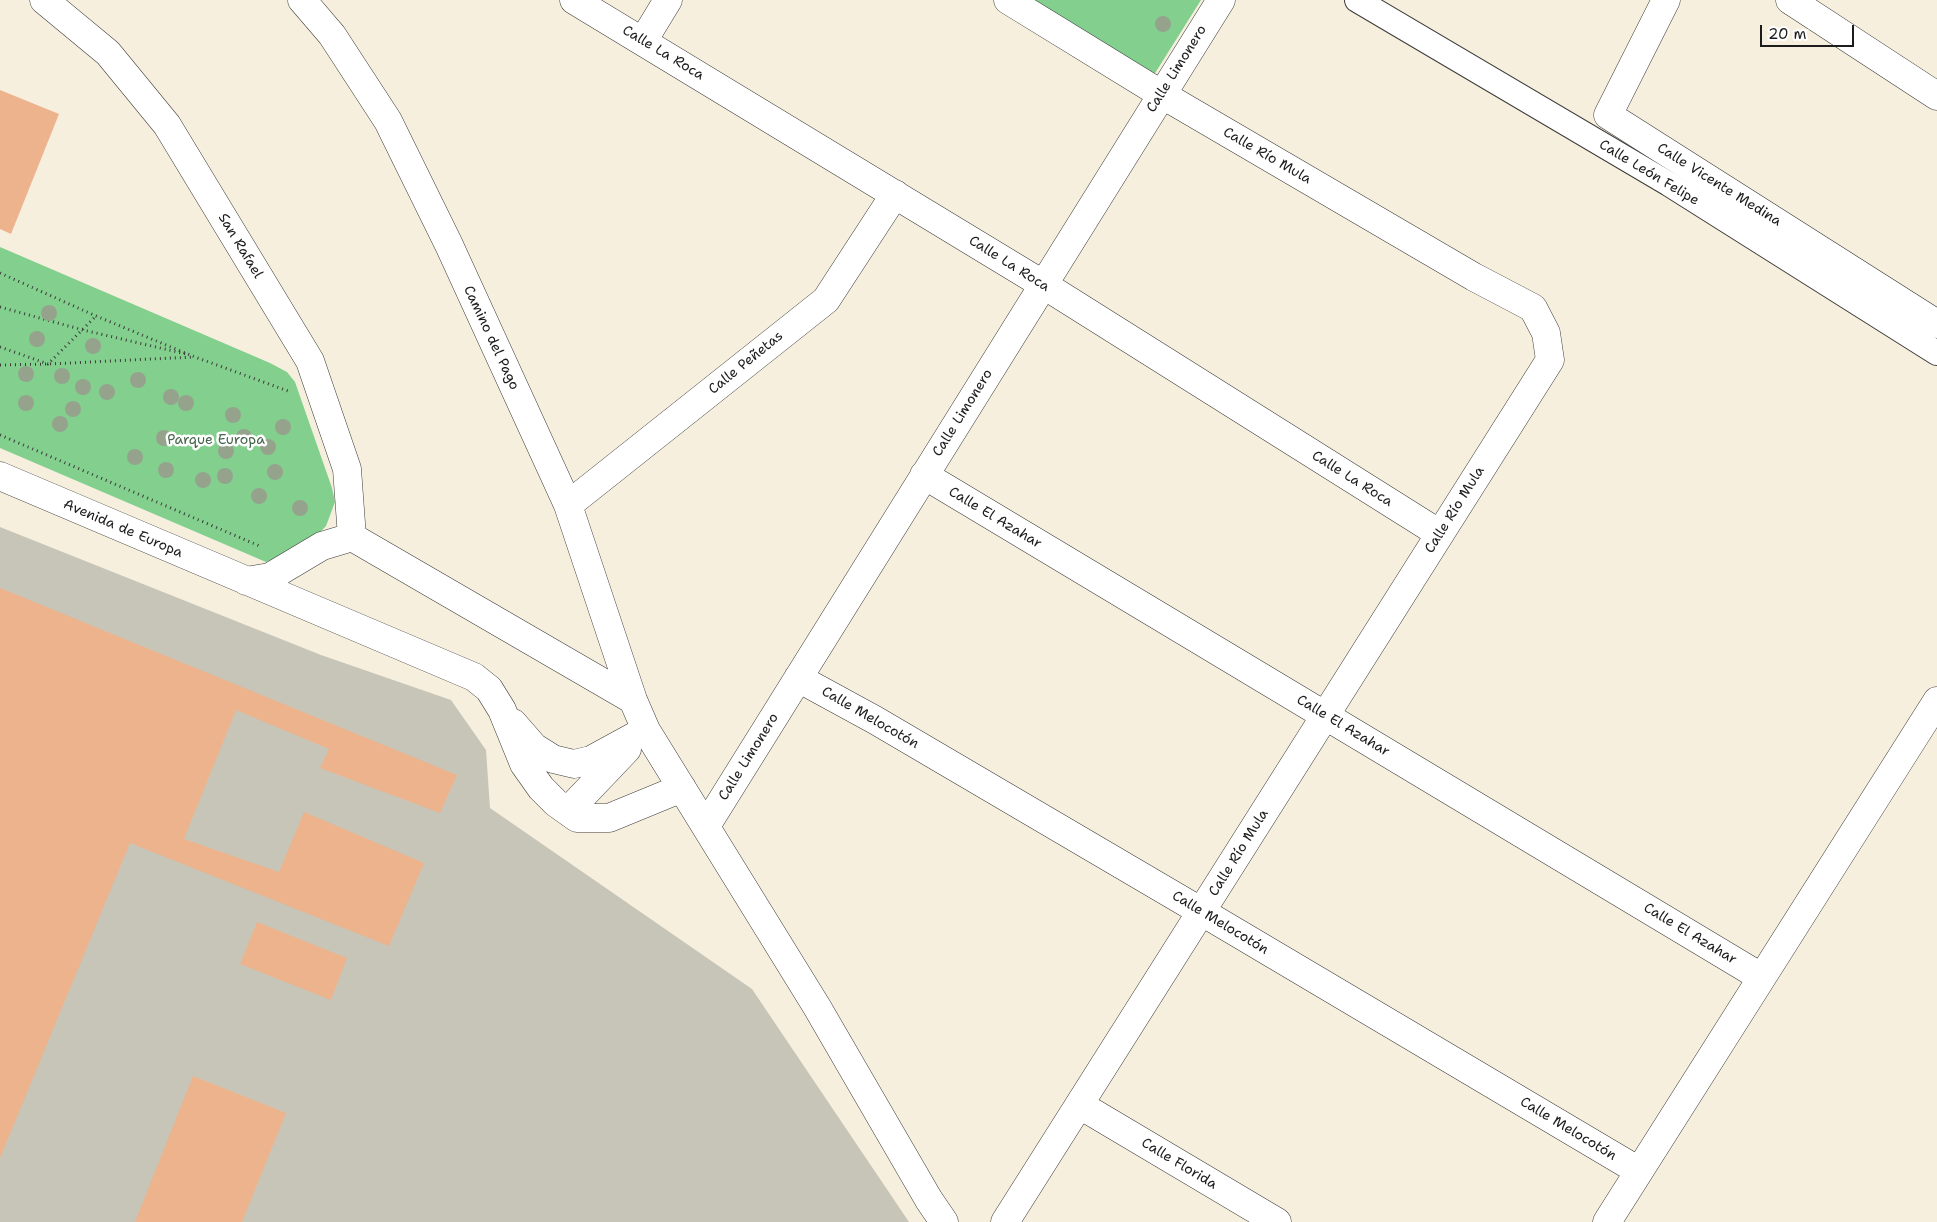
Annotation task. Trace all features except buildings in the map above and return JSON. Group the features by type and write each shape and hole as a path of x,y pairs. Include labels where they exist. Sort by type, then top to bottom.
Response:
{"street":[{"name":"San Rafael","path":"44,0 108,53 167,125 310,361 347,469 352,537"},
{"name":"Camino del Pago","path":"302,0 332,35 388,122 449,246 568,505 633,700 646,730 817,1007 929,1200 944,1222"},
{"name":"Calle La Roca","path":"574,0 1044,285 1440,534"},
{"path":"643,41 668,0"},
{"name":"Calle Río Mula","path":"1005,1222 1550,360 1546,333 1533,308 1474,277 1161,94 1008,0"},
{"name":"Calle Limonero","path":"706,826 1221,0"},
{"name":"Calle León Felipe","path":"1357,0 1669,184 1937,353"},
{"name":"Calle Vicente Medina","path":"1666,0 1608,115 1937,324"},
{"path":"1790,0 1937,96"},
{"name":"Calle Peñetas","path":"568,505 826,300 895,194"},
{"name":"Calle El Azahar","path":"924,475 1761,977"},
{"name":"Avenida de Europa","path":"0,476 474,677 489,689 502,710"},
{"path":"246,581 270,577 322,546 352,537 633,700"},
{"name":"Calle Melocotón","path":"798,678 883,725 1639,1171"},
{"path":"1607,1222 1937,701"},
{"path":"502,710 534,747 554,759 574,764 591,760 646,730"},
{"path":"502,710 524,764 541,788 556,804 577,818 609,818 682,788"},
{"path":"568,812 646,730"},
{"name":"Calle Florida","path":"1080,1105 1277,1222"}],"path":[{"path":"0,273 96,316 195,357 295,394"},
{"path":"0,307 195,357"},
{"path":"48,364 96,316"},
{"path":"0,348 48,364"},
{"path":"0,365 195,357"},
{"path":"0,435 262,547 270,544"}],"shaded area":[{"path":"0,527 321,655 451,700 486,750 490,808 752,989 909,1222 0,1222"}],"green space":[{"path":"1024,0 1201,0 1152,78"},
{"name":"Parque Europa","path":"0,247 287,372 295,382 332,488 335,502 326,526 307,546 266,562 0,448"}]}
